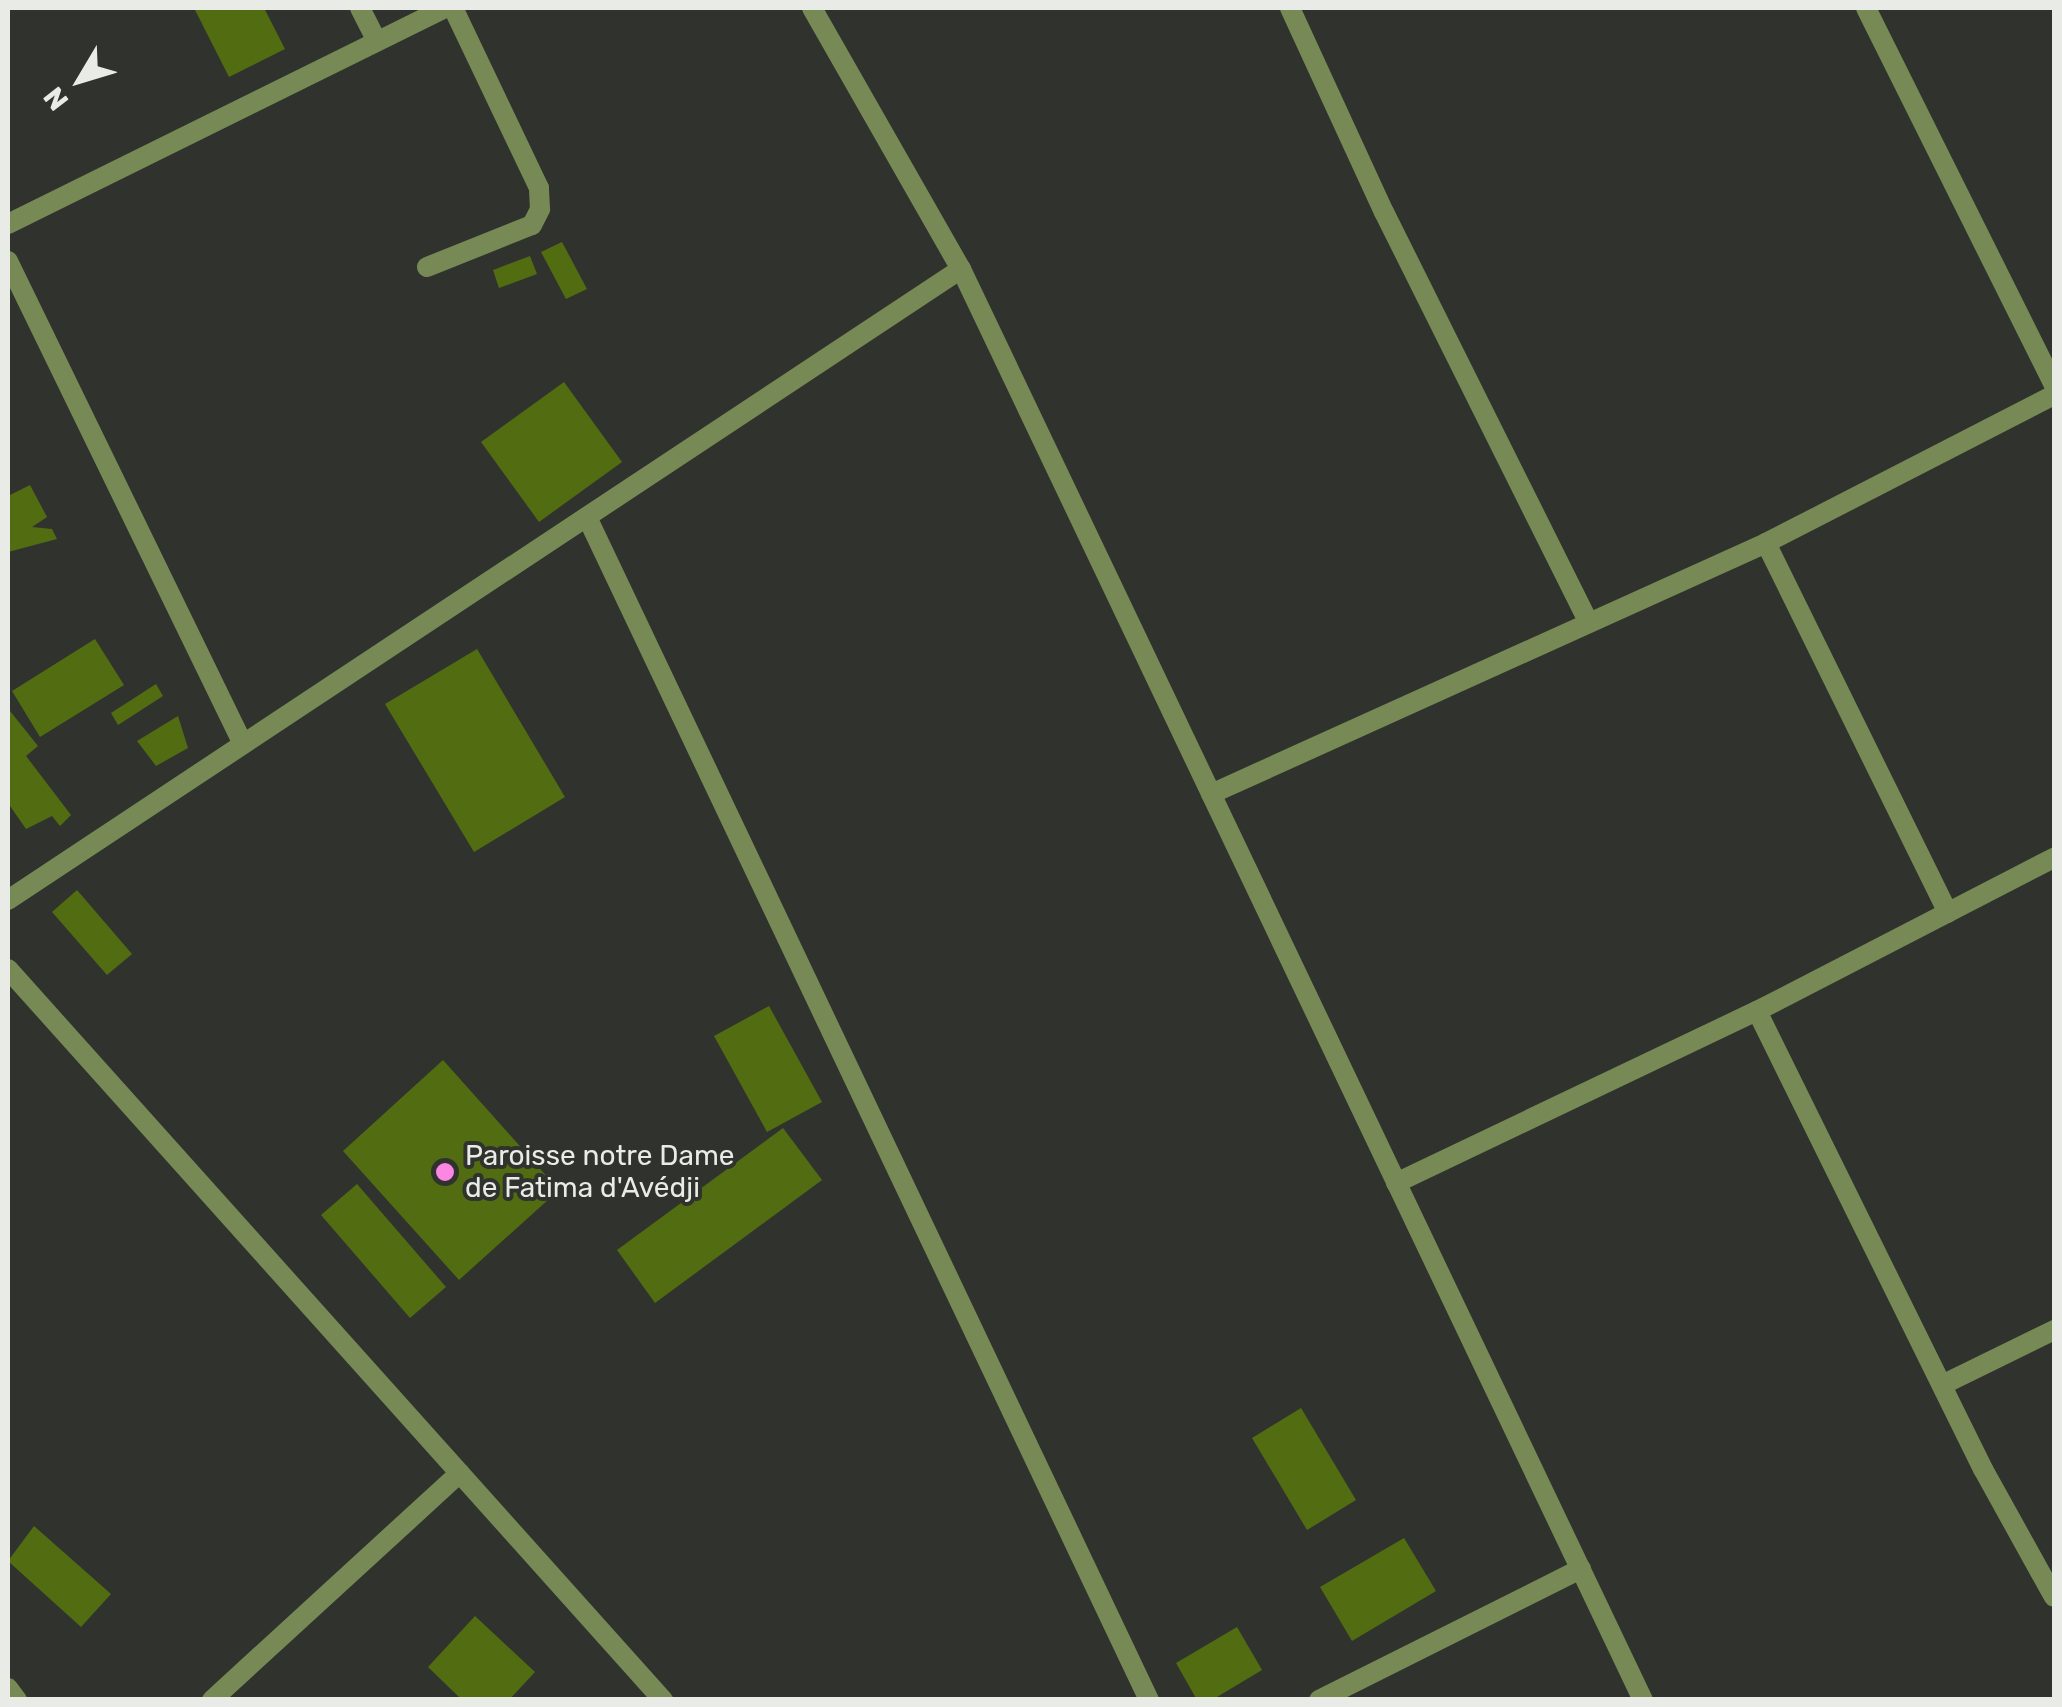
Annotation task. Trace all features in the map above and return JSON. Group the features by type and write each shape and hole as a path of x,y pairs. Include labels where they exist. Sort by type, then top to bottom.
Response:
{"street":[{"path":"360,8 377,42"},
{"path":"8,224 449,8 539,188 540,209 532,225 427,267"},
{"path":"812,8 962,269 1642,1700"},
{"path":"1290,8 1384,212 1588,622"},
{"path":"1866,8 2054,385"},
{"path":"8,261 243,744"},
{"path":"8,900 962,269"},
{"path":"1212,794 1766,543 2054,395"},
{"path":"588,517 1149,1700"},
{"path":"1766,543 1948,912"},
{"path":"1396,1182 1757,1011 2054,858"},
{"path":"8,968 664,1700"},
{"path":"1757,1011 1983,1469 2054,1597"},
{"path":"1944,1384 2054,1330"},
{"path":"212,1700 460,1472"},
{"path":"1318,1700 1580,1569"},
{"path":"8,1688 17,1700"}],"building":[{"path":"194,8 264,8 285,49 229,77"},
{"path":"562,242 587,289 566,299 541,252"},
{"path":"530,256 537,274 499,288 493,270"},
{"path":"564,382 622,462 539,522 481,442"},
{"path":"30,485 47,517 32,527 52,529 57,539 8,552 8,496"},
{"path":"95,639 124,685 40,737 12,691"},
{"path":"477,649 565,797 474,852 385,704"},
{"path":"156,684 163,696 118,725 111,713"},
{"path":"10,711 38,746 26,756 71,815 60,826 52,816 26,829 8,803"},
{"path":"178,716 188,748 156,766 137,741"},
{"path":"77,890 132,954 107,975 52,912"},
{"path":"769,1006 822,1102 767,1132 714,1036"},
{"path":"443,1060 559,1190 459,1280 343,1151"},
{"path":"783,1128 822,1180 655,1303 617,1250"},
{"path":"357,1184 446,1287 410,1318 321,1215"},
{"path":"1301,1408 1356,1500 1307,1530 1252,1438"},
{"path":"34,1526 111,1594 81,1627 8,1561"},
{"path":"1404,1538 1436,1591 1352,1641 1320,1587"},
{"path":"475,1616 535,1672 509,1700 462,1700 428,1667"},
{"path":"1237,1627 1262,1670 1212,1700 1197,1700 1176,1663"}],"place":[{"name":"Paroisse notre Dame de Fatima d'Avédji","path":"445,1172"}]}
